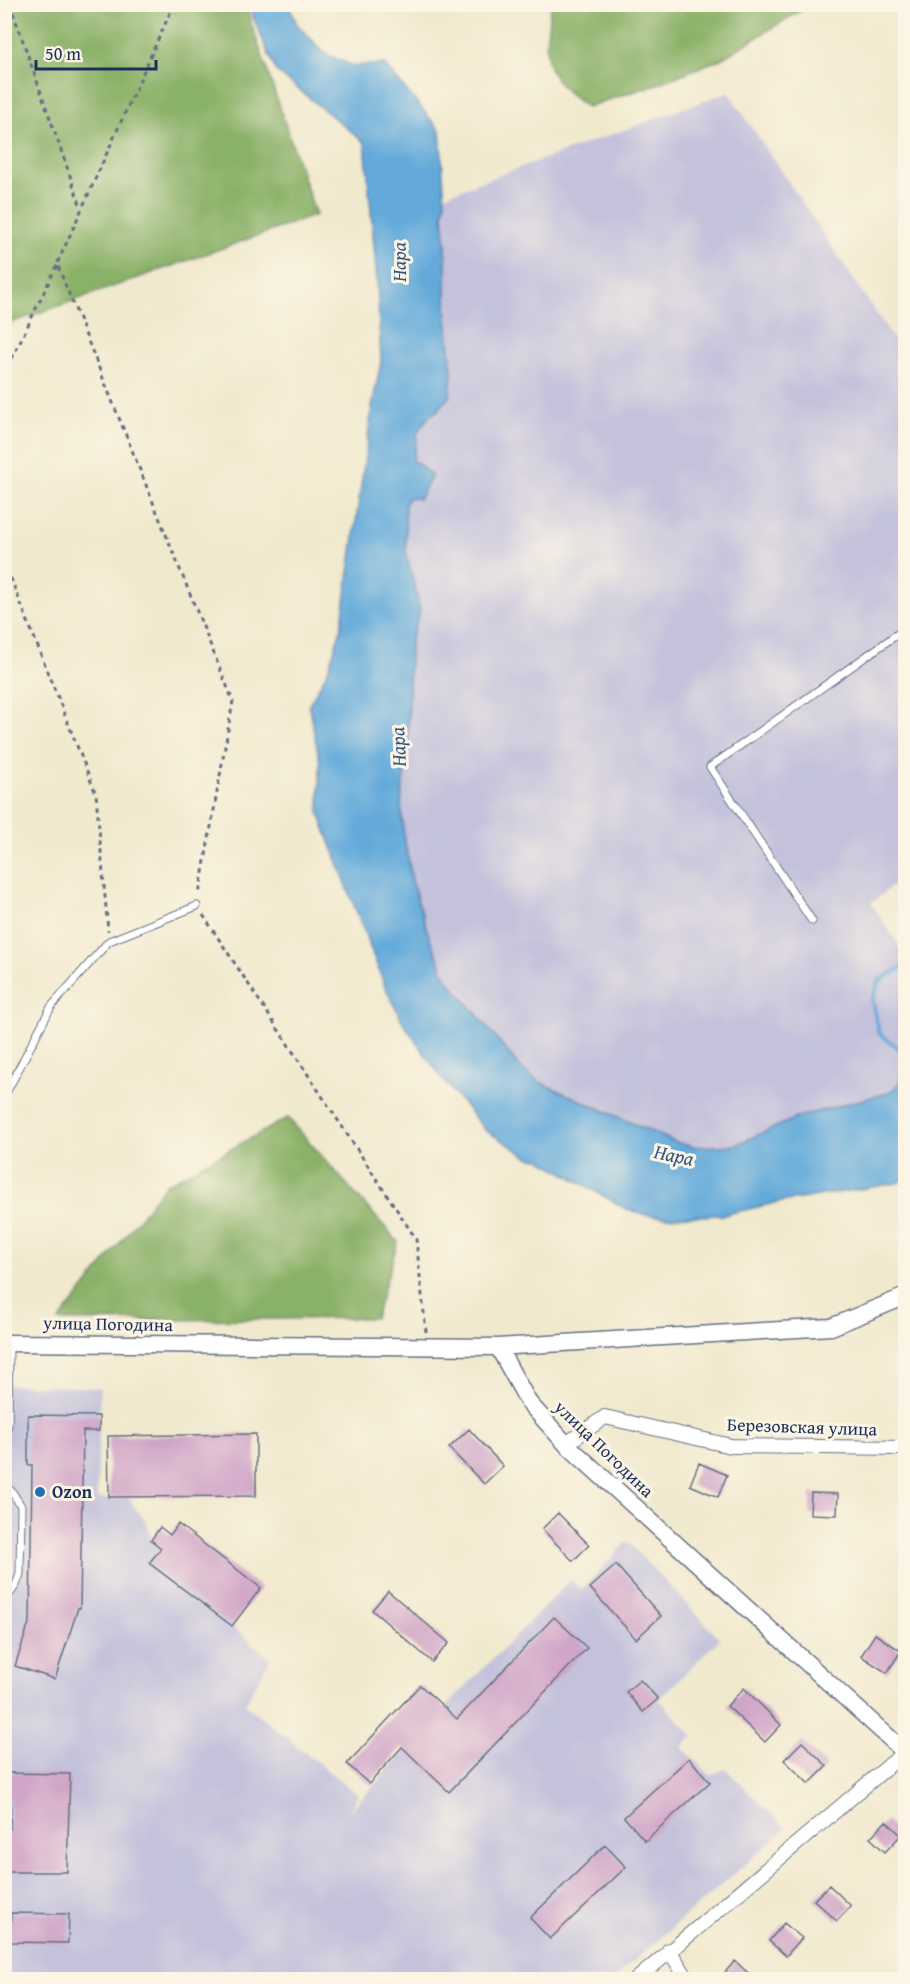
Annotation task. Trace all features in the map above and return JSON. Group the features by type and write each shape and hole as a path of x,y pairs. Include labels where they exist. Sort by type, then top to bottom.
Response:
{"street":[{"path":"498,1347 831,1327 906,1296"},
{"name":"улица Погодина","path":"7,1343 498,1347 529,1403 566,1444 905,1752 636,1980"},
{"name":"Березовская улица","path":"566,1444 605,1417 731,1446 906,1448"},
{"path":"669,1950 688,1980"}],"lane":[{"path":"812,921 710,767 906,628"},
{"path":"4,1097 51,1007 109,941 197,906"},
{"path":"4,1440 7,1343"},
{"path":"4,1485 12,1492 21,1506 20,1574 16,1585 4,1602"}],"path":[{"path":"10,4 82,209"},
{"path":"4,375 57,264 174,4"},
{"path":"57,264 233,701 197,906 416,1239 426,1332"},
{"path":"4,561 96,794 109,941"}],"shaded area":[{"path":"728,92 905,356 905,876 871,903 905,955 905,1055 901,1081 895,1089 887,1093 801,1116 735,1145 694,1147 675,1142 539,1082 520,1067 441,969 413,886 401,804 408,737 410,642 420,610 406,552 405,504 409,497 427,484 432,476 413,460 418,431 429,416 437,411 452,373 446,306 446,248 443,215 445,195"},
{"path":"5,1385 100,1388 97,1499 128,1497 148,1525 151,1540 161,1548 150,1563 232,1626 270,1659 245,1704 358,1795 349,1812 454,1698 570,1579 582,1590 627,1541 720,1639 659,1699 693,1736 682,1747 711,1776 725,1768 786,1829 613,1979 5,1980"}],"green space":[{"path":"551,4 809,5 721,59 657,84 587,107 572,96 553,75 547,52"},
{"path":"4,5 245,5 316,215 5,325"},
{"path":"288,1118 398,1242 375,1318 59,1321 166,1184"}],"water":[{"name":"Нара","path":"248,5 289,5 297,24 324,53 353,66 384,64 440,130 445,204 443,215 446,248 446,306 452,373 450,396 437,411 429,416 418,431 413,460 432,476 419,499 409,497 405,504 406,552 420,610 410,642 408,737 401,804 413,886 429,936 446,977 520,1067 539,1082 675,1142 694,1147 735,1145 801,1116 887,1093 900,1082 905,1055 905,1179 897,1183 775,1203 723,1215 665,1217 646,1215 624,1208 540,1159 530,1158 485,1130 441,1077 404,1024 386,989 319,813 320,763 309,705 328,670 341,629 372,407 381,362 377,281 365,143 276,71"}],"building":[{"path":"28,1415 99,1416 99,1431 83,1431 80,1608 78,1608 55,1679 15,1666 30,1620 32,1465 28,1465"},
{"path":"469,1429 503,1466 484,1484 449,1448"},
{"path":"256,1434 256,1496 109,1497 108,1436"},
{"path":"699,1463 727,1475 718,1497 690,1485"},
{"path":"811,1493 838,1494 837,1515 810,1514"},
{"path":"558,1513 589,1545 573,1561 542,1529"},
{"path":"178,1524 261,1588 232,1626 149,1563 161,1548 151,1540 160,1527 170,1535"},
{"path":"616,1565 661,1616 636,1639 590,1588"},
{"path":"388,1591 449,1643 432,1662 372,1610"},
{"path":"554,1617 587,1648 449,1792 402,1747 369,1784 347,1764 420,1685 457,1719"},
{"path":"875,1634 901,1651 887,1673 861,1656"},
{"path":"640,1680 658,1699 643,1712 626,1692"},
{"path":"744,1688 781,1725 765,1742 727,1706"},
{"path":"802,1742 827,1766 809,1784 784,1760"},
{"path":"689,1758 710,1782 645,1841 624,1817"},
{"path":"4,1773 70,1774 67,1872 4,1872 4,1829 10,1829 11,1796 4,1796"},
{"path":"886,1821 901,1835 885,1852 870,1838"},
{"path":"605,1845 626,1867 550,1939 530,1918"},
{"path":"829,1885 851,1906 837,1921 814,1900"},
{"path":"11,1913 69,1914 68,1943 10,1942"},
{"path":"784,1923 802,1938 786,1956 769,1941"},
{"path":"735,1961 756,1980 718,1980"}],"waterway":[{"path":"906,962 879,981 872,999 879,1033 906,1054"}],"place":[{"name":"Ozon","path":"40,1492"}]}
